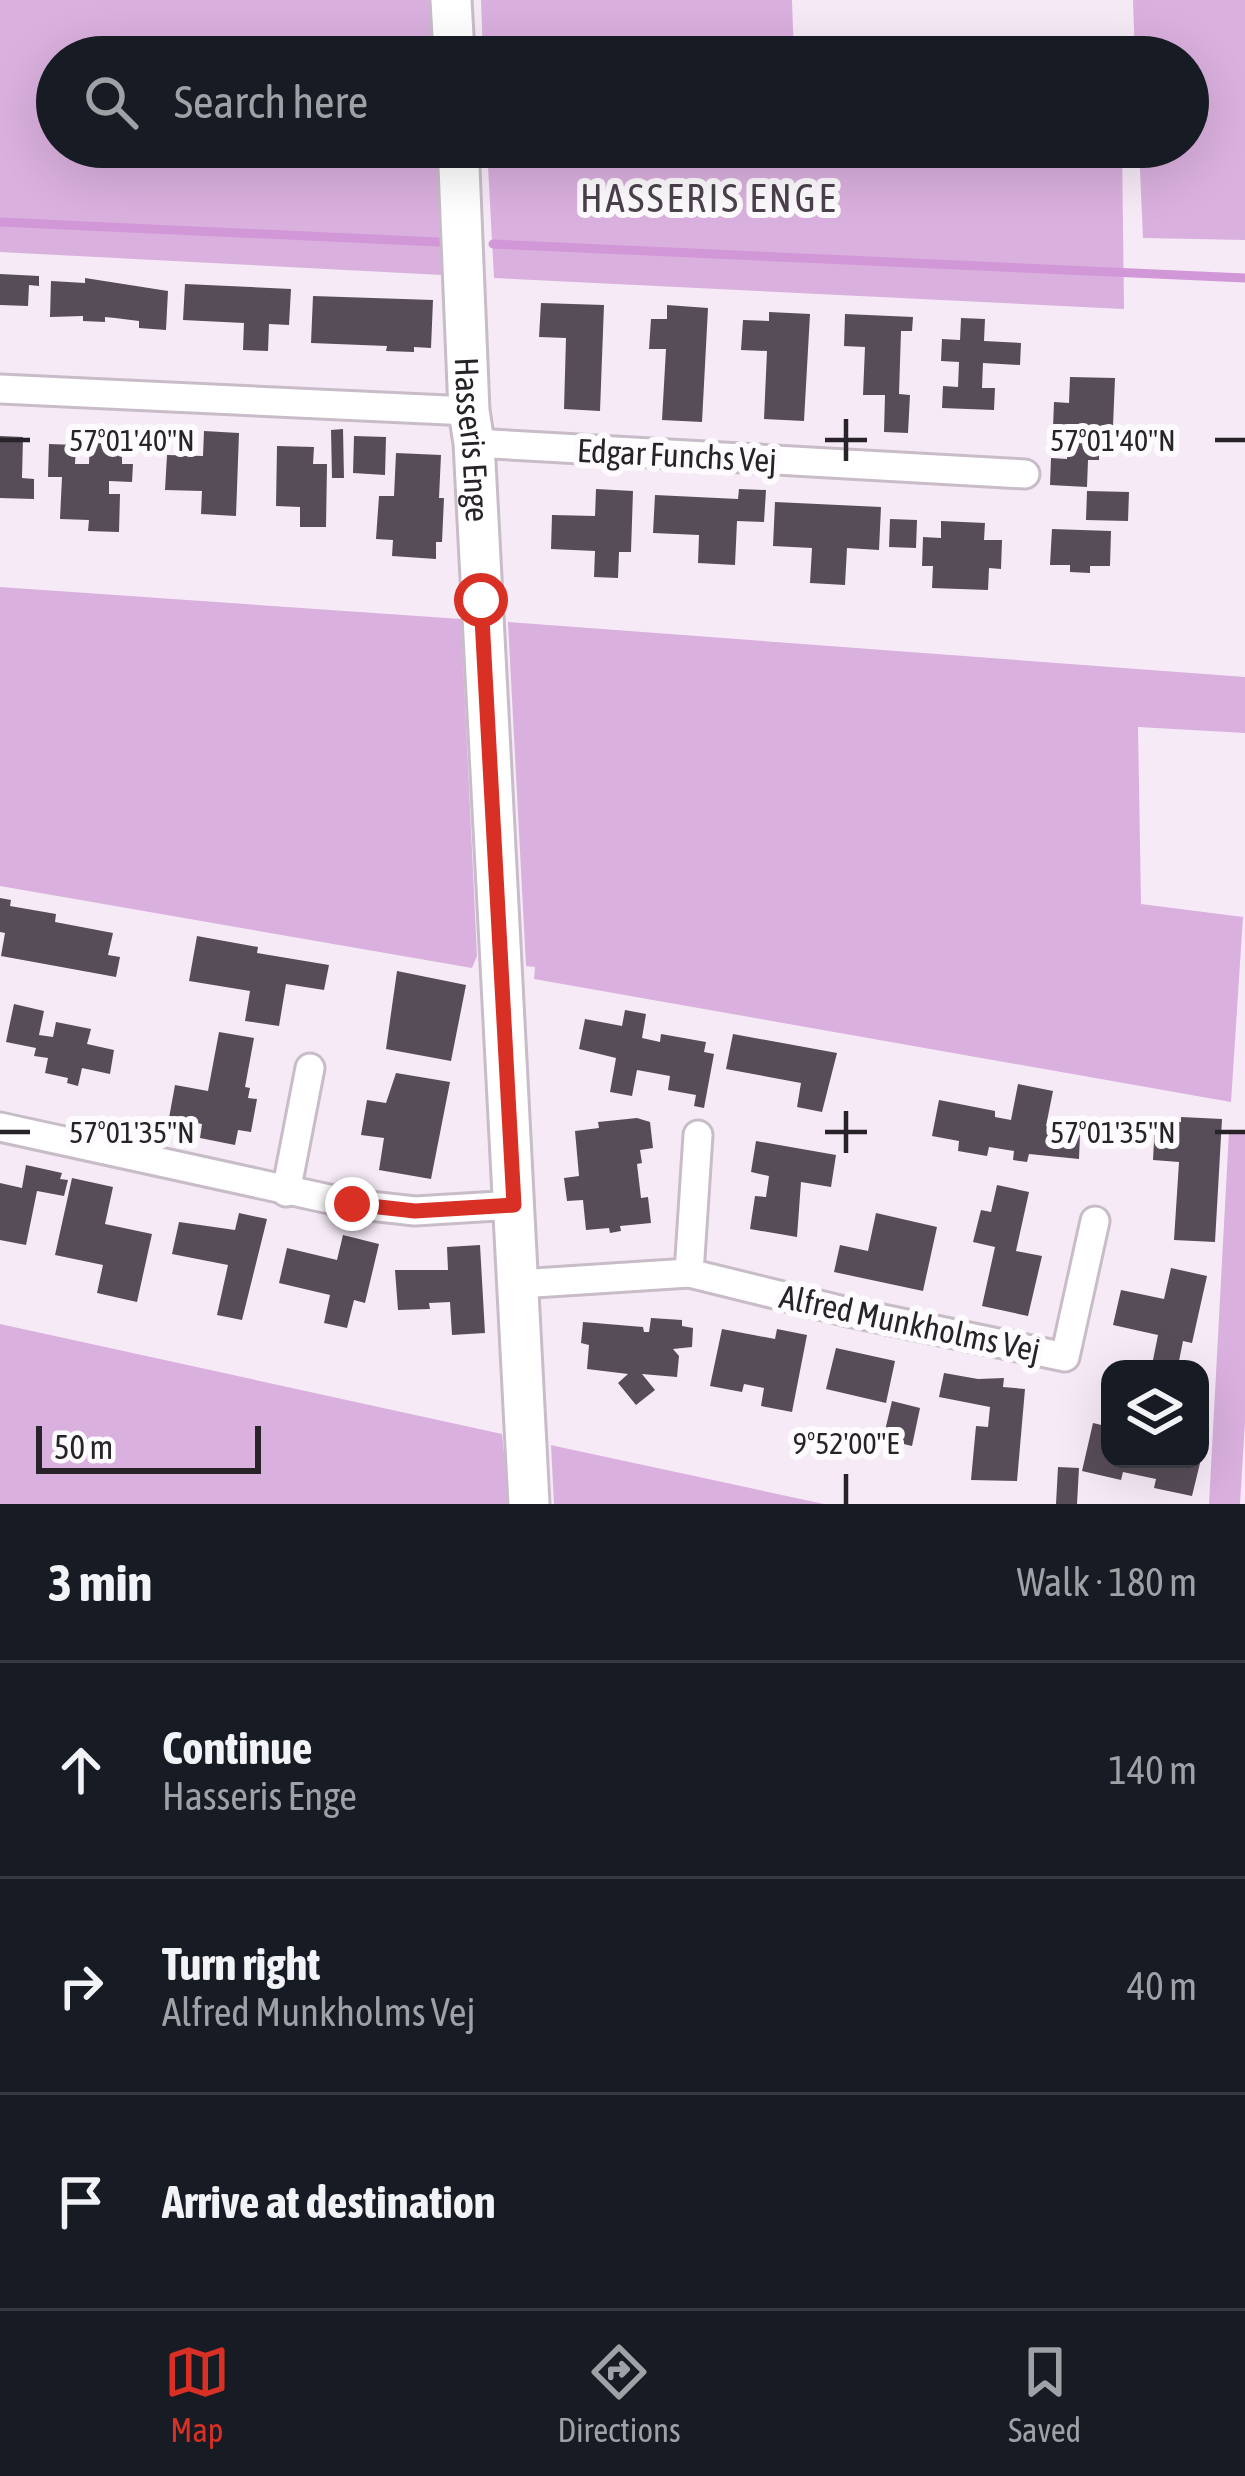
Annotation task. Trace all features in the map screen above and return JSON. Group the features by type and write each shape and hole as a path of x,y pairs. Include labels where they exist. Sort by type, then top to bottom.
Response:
{"street":[{"path":"452,0 453,36"},
{"name":"Hasseris Enge","path":"459,168 530,1504"},
{"name":"Edgar Funchs Vej","path":"0,388 1025,474"},
{"path":"286,1192 310,1068"},
{"path":"0,1127 286,1192 415,1211 514,1205"},
{"path":"689,1273 698,1135"},
{"name":"Alfred Munkholms Vej","path":"519,1284 689,1273 1065,1357 1095,1221"}],"shaded area":[{"path":"0,0 431,0 433,36 36,36 36,168 440,168 442,275 0,252"},
{"path":"481,0 792,0 793,36 482,36"},
{"path":"1133,0 1245,0 1245,240 1143,238 1140,168 1209,168 1209,36 1134,36"},
{"path":"488,168 1122,168 1124,309 494,278"},
{"path":"0,587 461,619 477,956 472,968 0,886"},
{"path":"508,622 1245,677 1245,733 1138,727 1141,904 1243,917 1231,1102 534,979 535,967 526,966"},
{"path":"1229,1131 1245,1133 1245,1422 1240,1504 1209,1504"},
{"path":"0,1324 502,1434 509,1504 0,1504"},
{"path":"551,1445 555,1446 824,1504 554,1504"}],"building":[{"path":"0,274 39,276 39,286 29,285 28,306 0,305"},
{"path":"85,278 168,291 166,330 139,328 139,321 115,318 105,317 105,322 83,321 83,316 50,317 51,281 85,283"},
{"path":"185,284 291,289 289,325 269,324 268,351 243,350 244,323 183,320"},
{"path":"313,296 433,300 431,348 386,351 387,346 311,343"},
{"path":"541,303 604,305 600,411 564,409 566,338 539,337"},
{"path":"667,305 708,308 702,422 662,420 666,349 649,349 651,319 667,319"},
{"path":"769,312 810,314 804,421 764,419 767,351 741,350 743,320 769,321"},
{"path":"845,314 913,317 912,331 901,331 899,394 910,395 908,433 884,432 885,395 863,395 865,347 844,346"},
{"path":"961,318 985,319 984,341 1021,343 1020,365 983,363 982,388 995,388 994,410 942,408 943,386 958,387 959,362 941,361 942,339 960,340"},
{"path":"1070,377 1115,378 1112,450 1099,449 1099,460 1088,460 1087,487 1050,485 1051,458 1067,459 1068,429 1053,428 1054,402 1069,403"},
{"path":"343,429 344,478 332,478 331,430"},
{"path":"204,431 239,433 236,516 201,514 202,491 165,490 167,455 203,456"},
{"path":"0,436 23,437 22,478 34,479 34,499 0,498"},
{"path":"354,436 386,437 385,475 353,473"},
{"path":"90,439 122,440 122,464 133,464 132,482 109,481 109,494 120,494 119,532 88,531 89,520 60,519 62,477 48,477 49,444 76,445 75,464 89,464"},
{"path":"277,446 314,447 313,464 327,464 326,527 300,527 300,507 276,506"},
{"path":"396,453 441,455 442,542 436,542 436,559 392,556 393,540 376,539 379,496 394,496"},
{"path":"596,489 633,491 631,552 619,552 618,578 594,577 595,551 551,549 552,515 595,516"},
{"path":"739,489 766,490 764,522 737,521 735,565 698,563 699,535 653,533 655,495 738,499"},
{"path":"1087,491 1129,492 1128,521 1086,520"},
{"path":"775,502 881,507 879,550 847,548 845,585 810,583 812,548 773,546"},
{"path":"890,519 917,520 916,548 889,547"},
{"path":"941,521 985,523 984,540 1002,540 1001,569 989,568 988,590 932,588 933,566 922,566 923,537 941,538"},
{"path":"1052,529 1111,531 1110,566 1090,566 1090,573 1070,572 1070,565 1050,565"},
{"path":"0,898 11,900 10,906 56,914 55,922 113,933 108,955 120,957 116,977 1,956 5,933 0,932"},
{"path":"197,936 258,947 257,953 329,965 324,990 286,984 279,1026 245,1021 250,991 189,981"},
{"path":"397,971 466,985 451,1061 386,1049"},
{"path":"14,1004 44,1011 39,1035 53,1037 56,1022 91,1029 87,1044 114,1050 110,1074 82,1068 78,1086 67,1083 68,1078 45,1073 48,1058 34,1056 36,1048 6,1042"},
{"path":"625,1010 646,1014 642,1038 660,1042 661,1034 706,1042 704,1052 714,1054 704,1108 694,1106 696,1095 668,1090 670,1076 637,1070 632,1096 610,1092 616,1058 579,1049 585,1019 622,1026"},
{"path":"219,1032 254,1038 245,1087 250,1088 248,1098 257,1099 251,1132 238,1130 235,1145 200,1138 202,1124 169,1118 175,1085 208,1091"},
{"path":"733,1034 837,1053 822,1112 797,1107 801,1083 726,1069"},
{"path":"396,1073 450,1082 431,1179 379,1170 384,1138 361,1135 367,1100 386,1103"},
{"path":"1018,1084 1053,1091 1046,1126 1080,1133 1079,1159 1029,1154 1027,1162 1013,1160 1014,1151 989,1147 987,1156 958,1151 959,1141 932,1136 939,1100 995,1111 995,1117 1011,1120"},
{"path":"1181,1117 1222,1119 1215,1242 1174,1240 1179,1162 1153,1160 1155,1121 1181,1122"},
{"path":"637,1118 650,1122 653,1148 640,1150 642,1163 637,1164 641,1198 648,1197 651,1223 620,1226 621,1231 610,1233 609,1228 586,1230 583,1200 567,1201 564,1178 579,1176 575,1131 599,1128 598,1122"},
{"path":"756,1141 836,1155 831,1187 801,1182 797,1237 750,1229 755,1196 766,1197 769,1176 751,1172"},
{"path":"26,1165 62,1173 60,1179 68,1180 64,1196 37,1191 26,1245 0,1240 0,1183 22,1188"},
{"path":"72,1178 113,1187 105,1224 152,1234 137,1302 97,1293 103,1265 55,1255"},
{"path":"997,1185 1029,1192 1016,1251 1042,1256 1028,1316 982,1306 995,1247 973,1242 981,1210 991,1212"},
{"path":"239,1213 267,1219 242,1320 217,1315 228,1265 172,1254 179,1222 235,1230"},
{"path":"876,1213 937,1227 923,1291 834,1272 840,1245 868,1251"},
{"path":"343,1235 379,1244 365,1303 354,1300 347,1328 324,1323 330,1295 279,1283 287,1248 337,1260"},
{"path":"480,1245 485,1333 452,1335 450,1302 429,1303 430,1309 398,1310 395,1270 448,1270 447,1247"},
{"path":"1171,1268 1207,1276 1192,1343 1183,1341 1179,1360 1153,1360 1158,1335 1113,1325 1121,1290 1164,1299"},
{"path":"651,1318 682,1320 682,1326 693,1328 692,1347 673,1349 679,1356 677,1377 642,1374 655,1390 636,1405 618,1383 628,1374 587,1369 589,1345 581,1343 583,1322 643,1327 649,1332"},
{"path":"722,1329 775,1339 777,1329 807,1335 792,1412 761,1406 764,1388 744,1384 742,1392 710,1386"},
{"path":"836,1348 895,1361 886,1403 826,1389"},
{"path":"944,1373 1004,1378 1003,1387 1025,1389 1017,1481 971,1480 976,1426 988,1427 990,1407 939,1397"},
{"path":"892,1401 920,1408 912,1446 883,1439"},
{"path":"1093,1423 1101,1425 1101,1468 1199,1468 1192,1496 1154,1488 1156,1479 1123,1472 1121,1480 1082,1471"},
{"path":"1058,1467 1079,1468 1077,1504 1056,1504"}],"waterway":[{"path":"0,222 438,242"},
{"path":"493,244 1245,278"}],"district":[{"name":"HASSERIS ENGE","path":"709,198"}],"route":[{"path":"352,1204 415,1211 514,1205 481,600"}]}
